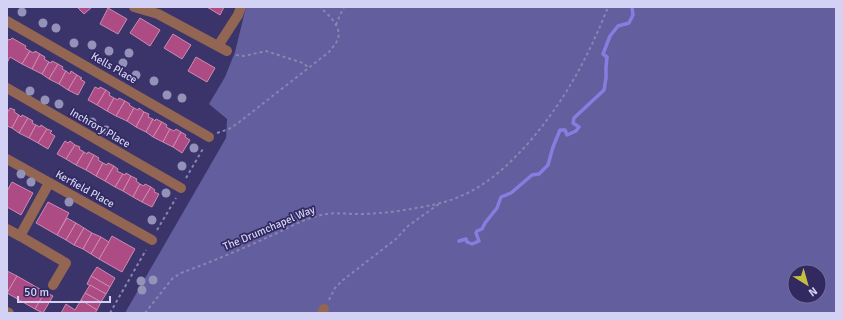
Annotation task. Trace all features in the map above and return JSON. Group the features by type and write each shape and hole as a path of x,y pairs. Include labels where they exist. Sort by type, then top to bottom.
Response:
{"street":[{"path":"134,7 149,9 227,51"},
{"path":"218,46 238,15 241,7"},
{"name":"Kells Place","path":"7,21 209,137"},
{"name":"Inchrory Place","path":"7,88 181,188"},
{"name":"Kerfield Place","path":"7,159 152,240"},
{"path":"20,236 49,182"},
{"path":"7,229 66,263 53,285"}],"path":[{"path":"110,313 209,137 222,130 229,129 238,123 324,56 334,45 338,39 339,30 320,7"},
{"path":"336,25 344,7"},
{"name":"The Drumchapel Way","path":"145,313 173,278 181,273 247,247 310,218 330,213 386,213 411,209 440,203 476,189 512,160 533,138 561,101 587,55 608,7"},
{"path":"227,51 238,56 244,56 266,51 303,63 308,68"},
{"path":"323,311 335,288 343,280 396,239 408,226 423,214 440,203"}],"shaded area":[{"path":"246,7 836,7 836,313 125,313 226,138 227,119 209,104 225,77 235,52"}],"building":[{"path":"77,7 92,7 84,14"},
{"path":"207,7 224,7 220,15"},
{"path":"108,8 127,19 118,34 100,24"},
{"path":"140,18 160,30 150,46 130,33"},
{"path":"173,34 191,45 182,59 164,48"},
{"path":"12,38 26,46 25,48 30,51 22,64 10,57 7,63 7,42"},
{"path":"30,51 34,53 35,51 40,54 32,69 22,64"},
{"path":"40,54 49,62 42,74 32,69"},
{"path":"196,57 215,68 207,82 188,71"},
{"path":"52,61 58,64 49,79 42,74 49,62 51,63"},
{"path":"58,64 66,71 59,84 49,79"},
{"path":"66,71 70,74 71,71 77,75 68,90 59,84"},
{"path":"77,75 85,82 78,95 68,90"},
{"path":"95,87 99,89 100,87 106,90 97,105 88,100"},
{"path":"106,90 110,93 109,95 114,98 107,111 97,105"},
{"path":"114,98 118,100 119,98 125,101 116,116 107,111"},
{"path":"125,101 134,108 127,121 116,116"},
{"path":"10,108 15,110 14,112 19,115 12,128 7,126 7,113"},
{"path":"134,108 138,110 139,108 144,112 136,127 127,121"},
{"path":"144,112 149,114 148,117 153,119 146,132 136,127"},
{"path":"19,115 21,117 22,115 28,118 19,133 12,128"},
{"path":"28,118 36,125 29,138 19,133"},
{"path":"153,119 155,121 156,119 162,122 153,137 146,132"},
{"path":"162,122 170,129 163,142 153,137"},
{"path":"36,125 40,127 41,125 47,129 38,143 29,138"},
{"path":"47,129 52,131 50,133 55,136 48,149 38,143"},
{"path":"170,129 174,131 176,129 181,132 173,147 163,142"},
{"path":"181,132 190,140 182,153 173,147"},
{"path":"65,141 68,143 70,141 75,145 66,159 57,154"},
{"path":"75,145 80,147 79,149 84,152 76,165 66,159"},
{"path":"84,152 94,155 86,170 76,165"},
{"path":"94,155 103,163 96,176 86,170"},
{"path":"103,163 107,165 108,163 114,166 105,181 96,176"},
{"path":"114,166 118,169 117,171 123,174 115,187 105,181"},
{"path":"126,173 131,176 123,191 115,187 123,174 125,175"},
{"path":"131,176 137,179 136,181 140,184 133,197 123,191"},
{"path":"12,182 33,193 21,215 7,207 7,191"},
{"path":"140,184 144,186 145,184 151,187 142,202 133,197"},
{"path":"151,187 155,190 154,192 159,194 152,207 142,202"},
{"path":"48,202 69,213 57,235 36,223"},
{"path":"67,218 76,223 66,240 57,235"},
{"path":"76,223 84,228 74,245 66,240"},
{"path":"84,228 92,233 83,249 74,245"},
{"path":"92,233 101,237 91,254 83,249"},
{"path":"112,236 135,249 122,272 99,259"},
{"path":"101,237 109,242 99,259 91,254"},
{"path":"97,267 115,278 110,287 91,276"},
{"path":"7,271 17,276 7,293"},
{"path":"17,276 45,292 35,309 7,293"},
{"path":"91,276 110,287 106,294 87,284"},
{"path":"90,285 106,294 101,302 85,293"},
{"path":"45,292 53,296 43,313 35,309"},
{"path":"85,293 101,302 97,310 81,300"},
{"path":"81,300 97,310 95,313 61,313 66,304 75,310"}],"waterway":[{"path":"459,241 466,239 467,242 472,244 479,241 476,233 482,229 497,208 501,197 511,193 532,175 539,174 548,165 560,130 565,130 567,135 576,131 579,127 573,123 574,118 604,90 607,57 603,54 610,36 618,26 629,23 633,15 632,7"}]}
